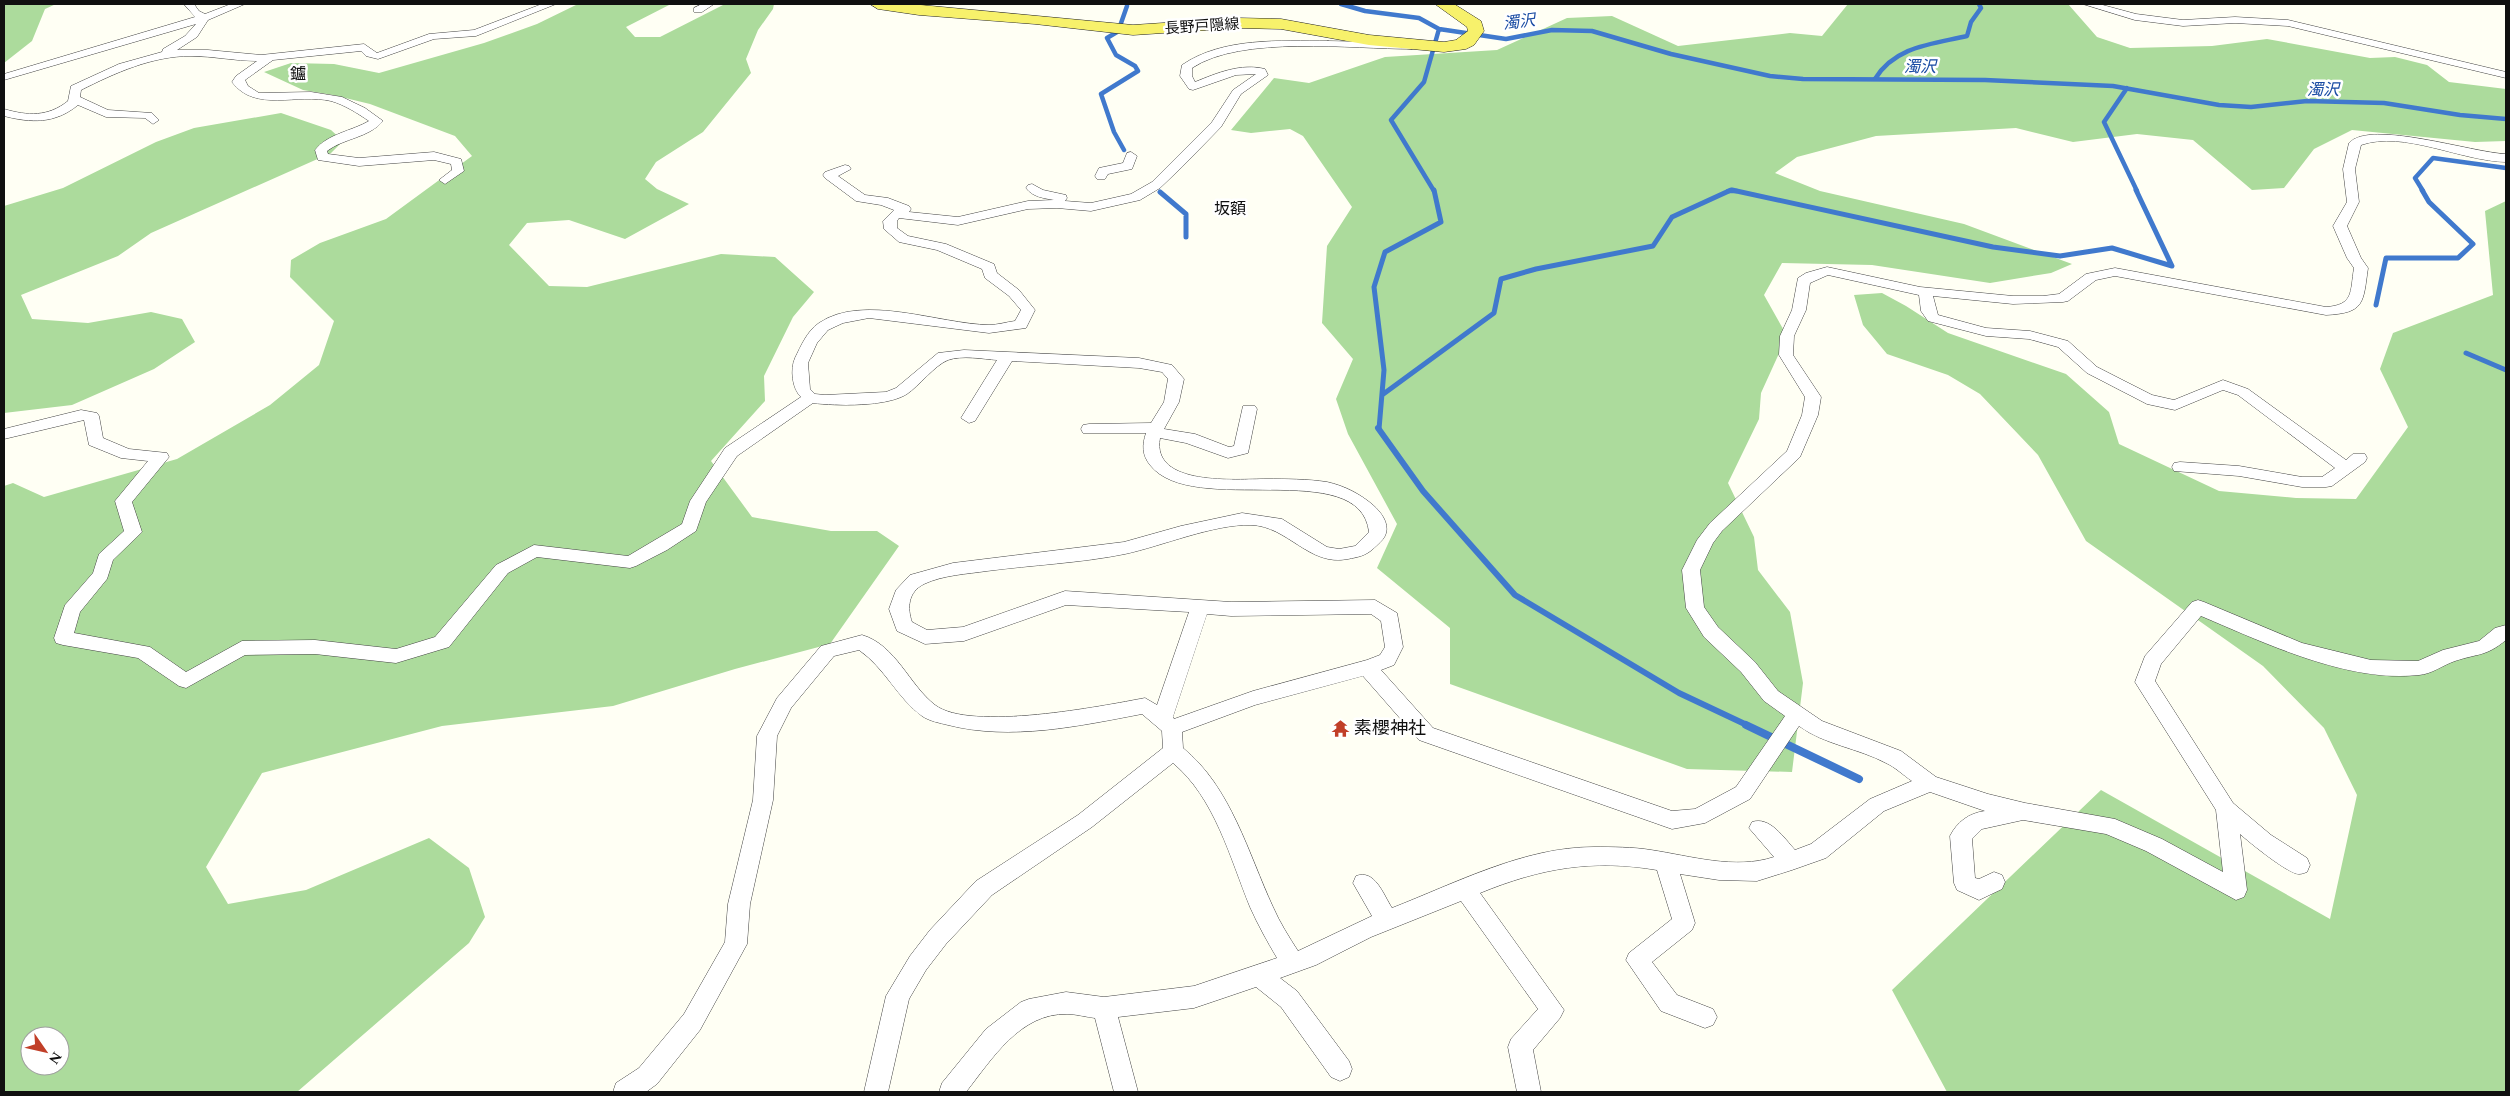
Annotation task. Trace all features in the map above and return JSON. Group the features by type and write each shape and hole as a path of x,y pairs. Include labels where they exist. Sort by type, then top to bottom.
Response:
{"main road":[{"name":"長野戸隠線","path":"878,4 919,10 1026,18 1134,30 1238,23 1281,24 1361,39 1423,46 1444,47 1460,45 1472,36 1475,25 1443,4"}],"street":[{"path":"189,4 195,13 204,18"},
{"path":"4,77 204,18 240,4"},
{"path":"4,113 33,120 67,108 74,99 75,88 142,59 160,55 207,52 246,58 364,47 370,54 378,56 434,36 476,33 551,4"},
{"path":"698,10 709,4"},
{"path":"2088,4 2135,17 2183,23 2234,20 2288,23 2506,75"},
{"path":"160,55 188,41 199,28 204,18"},
{"path":"896,214 958,221 1028,205 1057,204 1091,207 1135,197 1156,185 1217,124 1237,92 1262,75 1261,71 1247,68 1193,87 1186,76 1186,67 1204,55 1283,44 1423,46"},
{"path":"271,57 240,78 238,82 241,87 262,98 299,95 333,98 358,109 377,121 360,132 331,142 321,150 322,157 358,162 434,156 458,162 458,171 444,180"},
{"path":"74,99 106,113 148,115 153,120"},
{"path":"2226,809 2236,890 2154,845 2108,825 2025,812 1988,803 1929,783 1894,757 1815,727 1772,696 1748,668 1711,632 1695,608 1691,570 1706,540 1716,527 1776,473 1794,453 1810,415 1813,397 1786,355 1787,336 1798,310 1803,281 1810,276 1827,271 1925,292 2043,300 2063,298 2091,277 2115,272 2291,306 2326,311 2345,310 2356,300 2361,268 2354,258 2340,226 2353,202 2349,169 2355,144 2366,139 2393,138 2489,158 2506,158"},
{"path":"1101,176 1103,170 1128,166 1131,156"},
{"path":"845,169 828,174 861,198 883,200 904,209 890,221 890,229 904,239 941,247 989,267 990,275 1014,293 1028,310 1021,325 989,329 869,314 839,319 823,327 810,342 800,363 802,390 810,398 825,400 889,397 901,391 943,356 964,354 1139,363 1167,368 1176,379 1171,404 1156,430 1151,450 1155,460 1169,476 1195,483 1271,483 1341,491 1359,501 1376,516 1378,533 1360,551 1339,556 1323,553 1276,523 1254,519 1234,520 1124,548 953,569 916,580 902,595 898,609 904,626 925,637 964,634 1065,598 1231,609 1375,607 1390,618 1394,647 1387,660 1368,668 1167,724"},
{"path":"1032,188 1039,193 1071,200 1084,206"},
{"path":"1925,292 1928,311 1933,318 1986,332 2030,335 2063,344 2092,370 2147,400 2175,405 2223,385 2243,392 2352,463 2326,482 2302,482 2239,471 2180,467"},
{"path":"970,418 1007,357"},
{"path":"4,434 81,414 91,416 95,441 127,454 161,457 122,501 132,532 105,558 101,575 71,610 63,638 143,652 186,681 242,648 315,647 396,656 442,642 502,569 534,552 630,562 661,546 690,527 698,501 731,452 810,398"},
{"path":"1089,429 1156,430 1189,438 1228,453 1242,449 1249,409"},
{"path":"1200,607 1167,724 1173,751 1184,758 1206,784 1262,908 1292,963"},
{"path":"2299,865 2263,841 2226,809 2169,716 2145,682 2152,661 2198,607 2298,648 2371,667 2420,668 2450,655 2485,647 2502,633 2506,632"},
{"path":"624,1092 648,1076 692,1022 736,944 739,904 763,800 767,736 784,703 828,651 862,642 876,650 929,711 957,721 987,725 1090,717 1145,706 1167,724"},
{"path":"1368,668 1426,734 1672,820 1698,817 1743,793 1798,714"},
{"path":"876,1092 898,996 918,963 938,937 984,888 1084,821 1173,751"},
{"path":"951,1092 994,1037 1029,1010 1066,1003 1104,1008 1194,997 1308,958 1388,921 1504,873 1550,860 1593,856 1666,862 1719,871 1757,872 1792,861 1818,850 1877,805 1929,783"},
{"path":"1994,882 1979,890 1965,883 1961,836 1976,821 2025,812"},
{"path":"1760,828 1792,861"},
{"path":"1666,862 1684,923 1637,960 1669,1003 1705,1017"},
{"path":"1364,883 1388,921"},
{"path":"1466,889 1552,1010 1520,1047 1529,1092"},
{"path":"1259,975 1289,999 1340,1069"},
{"path":"1104,1008 1126,1092"}],"green space":[{"path":"4,4 56,4 45,9 32,41 4,63"},
{"path":"578,4 671,4 626,27 635,37 660,37 725,4 774,4 773,9 758,30 746,59 751,73 703,132 656,162 645,179 657,189 689,204 625,239 569,220 527,223 509,245 549,286 587,287 721,254 775,257 814,292 793,317 764,376 765,401 711,461 752,517 831,531 877,531 899,546 830,644 735,669 613,706 442,726 262,773 206,867 228,904 306,890 429,838 469,868 485,917 469,943 297,1092 4,1092 4,486 13,483 44,497 177,459 270,405 319,365 334,321 290,277 291,260 320,243 386,219 472,156 455,136 370,104 303,90 264,72 291,63 334,64 379,73 484,43 537,24"},
{"path":"1848,4 2068,4 2097,37 2130,48 2212,46 2267,39 2370,58 2395,57 2427,65 2449,82 2506,89 2506,141 2475,142 2352,130 2314,149 2284,188 2252,190 2193,140 2137,134 2073,142 2016,128 1876,136 1797,157 1775,173 1820,191 1964,224 2072,264 2051,273 1990,283 1872,265 1782,263 1764,295 1787,336 1761,393 1759,419 1728,483 1754,537 1758,570 1790,612 1803,683 1792,772 1687,769 1450,684 1450,628 1377,568 1397,524 1348,434 1336,399 1353,359 1322,323 1327,246 1352,207 1303,136 1290,129 1251,133 1231,130 1274,78 1309,83 1385,57 1497,50 1567,18 1612,16 1678,46 1790,33 1822,36"},
{"path":"281,113 331,130 343,141 331,153 151,233 118,256 21,295 32,319 88,323 151,312 182,319 195,342 154,369 72,405 4,413 4,206 63,188 156,142 194,128"},
{"path":"2506,201 2506,1092 1947,1092 1892,990 2101,790 2330,919 2357,795 2324,728 2263,666 2086,541 2038,455 1980,394 1948,375 1887,354 1863,325 1854,295 1882,293 1948,333 2066,374 2109,412 2119,444 2219,491 2296,498 2356,499 2408,427 2380,369 2393,333 2493,295 2485,211"}],"waterway":[{"name":"濁沢","path":"1341,4 1365,11 1419,18 1439,29"},
{"path":"1875,79 1893,59 1904,53 1928,44 1967,36 1971,22 1981,8 1979,4"},
{"path":"1120,26 1127,6"},
{"path":"1434,191 1391,120 1424,82 1439,29"},
{"name":"濁沢","path":"1439,29 1506,39 1552,30 1592,31 1671,54 1770,76 1803,79 1985,80 2113,86 2127,88"},
{"path":"1117,32 1107,38 1116,55 1135,66 1138,71 1101,94 1114,132 1124,150"},
{"name":"濁沢","path":"2127,88 2219,105 2251,107 2307,101 2384,103 2460,115 2506,119"},
{"path":"2127,88 2104,122 2137,191"},
{"path":"2423,191 2415,178 2433,158 2506,168"},
{"path":"1379,429 1384,370 1374,287 1385,252 1441,222 1434,190"},
{"path":"1732,190 1737,191"},
{"path":"1737,191 1993,247 2060,256 2112,248 2172,266 2136,190"},
{"path":"2376,305 2386,258 2458,258 2473,244 2429,202 2422,190"},
{"path":"1382,395 1494,313 1501,279 1536,269 1653,246 1672,217 1729,191"},
{"path":"1729,191 1737,191"},
{"path":"1160,192 1186,214 1186,237"},
{"path":"2466,353 2506,370"},
{"path":"1378,428 1423,491 1515,595 1679,693 1749,726"},
{"path":"1746,725 1859,779"}],"place":[{"name":"素櫻神社","path":"1340,728"}],"district":[{"name":"鑪","path":"298,73"},
{"name":"坂額","path":"1230,208"}]}
